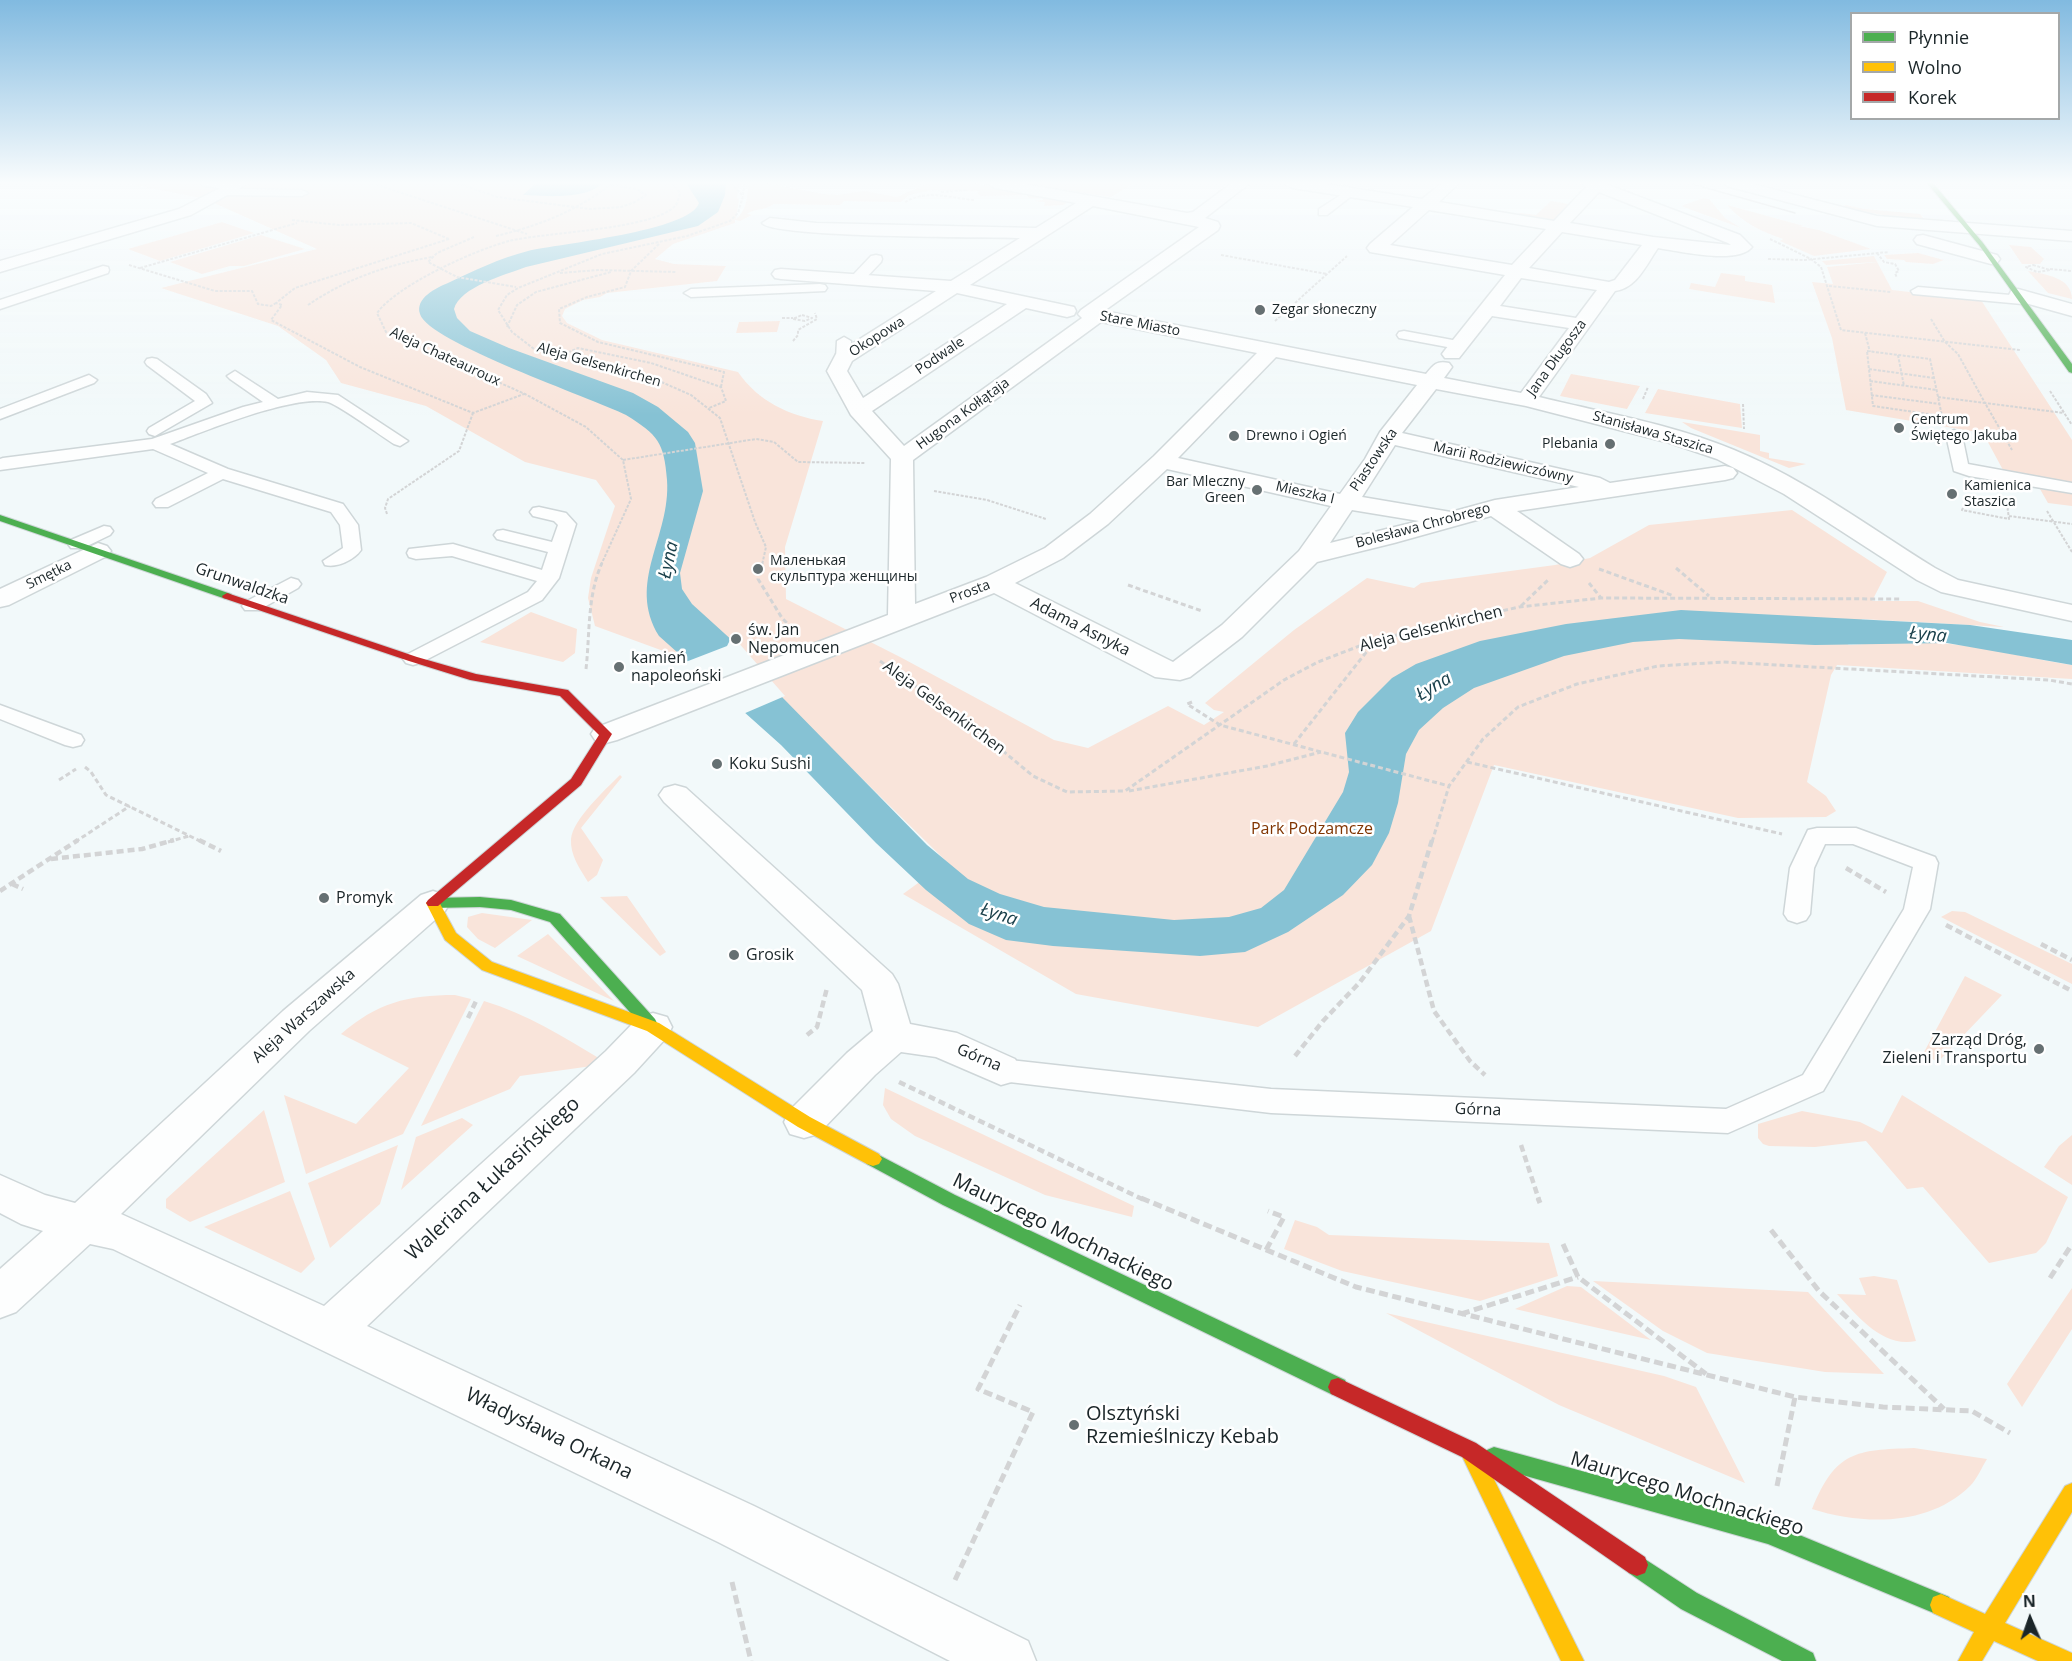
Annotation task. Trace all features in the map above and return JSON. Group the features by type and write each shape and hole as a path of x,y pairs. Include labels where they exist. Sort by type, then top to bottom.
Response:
{"street":[{"path":"2,265 17,261"},
{"name":"Okopowa","path":"902,458 859,410 837,371 844,349 956,288 998,261"},
{"name":"Stare Miasto","path":"1163,261 1088,314 1270,339"},
{"path":"1453,261 1517,271 1625,283"},
{"name":"Piastowska","path":"1308,556 1376,460 1388,437 1486,309 1526,261"},
{"name":"Jana Długosza","path":"1526,400 1557,361 1580,324 1625,283 1640,261"},
{"path":"1991,261 2072,370"},
{"path":"781,274 822,286 858,279 956,288 1022,302"},
{"path":"2020,297 2072,310"},
{"name":"Hugona Kołłątaja","path":"902,619 902,458 1078,313 1022,302"},
{"name":"Podwale","path":"859,410 1022,302"},
{"path":"1486,309 1580,324"},
{"name":"Stanisława Staszica","path":"1270,339 1446,362 1526,400 1678,438 1725,454 1792,489 1926,574 1950,586 2072,613"},
{"name":"Prosta","path":"606,734 995,583 1054,553 1084,531 1162,461 1270,339"},
{"name":"Marii Rodziewiczówny","path":"1388,437 1619,489"},
{"name":"Mieszka I","path":"1162,461 1345,502 1450,519"},
{"name":"Bolesława Chrobrego","path":"1308,556 1385,538 1495,507 1725,473"},
{"path":"1495,507 1570,559"},
{"name":"Grunwaldzka","path":"0,518 93,542 252,606 413,659 474,677 564,693 606,734"},
{"name":"Smętka","path":"0,599 93,542"},
{"name":"Adama Asnyka","path":"995,583 1165,670 1180,671 1232,631 1308,556"},
{"name":"Grunwaldzka","path":"474,677 522,701"},
{"path":"573,723 606,734"},
{"name":"Aleja Warszawska","path":"0,1298 83,1223 296,1021 576,782 606,734"},
{"path":"675,795 879,984 894,1036 861,1064 804,1122"},
{"name":"Maurycego Mochnackiego","path":"653,1027 555,918 511,905 480,902 433,903 450,936 487,966 653,1027 804,1122 949,1200 1469,1450 1689,1601 1805,1661"},
{"name":"Waleriana Łukasińskiego","path":"330,1330 620,1062 653,1027"},
{"name":"Górna","path":"894,1036 943,1043 1001,1070"},
{"path":"0,1193 36,1211 83,1223"},
{"name":"Władysława Orkana","path":"83,1223 122,1233 330,1330 736,1524 1008,1661"},
{"path":"1469,1450 1573,1661"},
{"name":"Maurycego Mochnackiego","path":"1469,1450 1768,1533 1991,1626 2064,1661"},
{"path":"1969,1661 2072,1493"}],"lane":[{"path":"858,279 875,261"},
{"path":"0,305 103,270"},
{"path":"691,293 822,286"},
{"path":"1918,291 2020,297"},
{"path":"1404,335 1446,362"},
{"path":"129,446 204,403 201,397 152,362"},
{"path":"235,376 274,403"},
{"path":"0,414 89,380"},
{"path":"0,465 155,444 274,403 307,397 333,398 400,441"},
{"path":"1954,435 1960,467 1969,471 2072,488"},
{"path":"155,444 222,473 337,508 349,525 352,550 333,561"},
{"path":"162,502 222,473"},
{"path":"413,659 535,596 549,578 567,524 560,517 539,512"},
{"path":"503,535 558,549"},
{"path":"416,553 453,550 549,578"},
{"path":"252,606 291,584"},
{"path":"0,711 73,740"},
{"name":"Górna","path":"1001,1070 1271,1101 1728,1121 1813,1083 1917,909 1926,863 1857,836 1817,836 1812,848"},
{"path":"1797,914 1802,868 1812,848"}],"path":[{"path":"140,268 166,261"},
{"path":"252,291 258,304 271,306 295,288 381,261"},
{"path":"308,305 327,290 417,261"},
{"path":"429,261 428,262 440,272 491,285 518,288"},
{"name":"Aleja Chateauroux","path":"464,261 398,292 385,302 377,313 386,332 525,394 586,427 623,460"},
{"path":"507,327 498,310 507,295 518,288 586,261"},
{"path":"642,261 631,271 625,287 587,297 559,309 560,323 598,342 724,372 721,387 726,401 708,408"},
{"path":"1250,261 1327,274"},
{"path":"1270,339 1342,261"},
{"path":"1813,261 1821,267 1829,286 1841,330 2024,351"},
{"path":"2050,269 2072,271"},
{"path":"554,274 618,270 675,272"},
{"path":"507,327 517,306 537,292 618,270"},
{"path":"1829,286 1896,293"},
{"path":"276,303 282,305 272,320 284,327 360,367 473,413 525,394"},
{"path":"791,314 810,312 818,317 813,323 798,330 798,336 794,341"},
{"path":"1928,314 1945,342 1958,354 2072,552"},
{"path":"810,315 812,318 808,321 799,321 794,318 810,315"},
{"name":"Aleja Gelsenkirchen","path":"507,327 518,339 534,349 650,377 690,395 720,418 755,522 766,547 758,579 782,618"},
{"path":"1865,333 1870,352"},
{"path":"560,356 578,348 651,363 721,387"},
{"path":"1867,351 1898,355 1930,359 1942,416 1873,406 1867,351"},
{"path":"1898,355 1904,374 1904,386"},
{"path":"1869,369 1934,378"},
{"path":"1870,381 1937,390"},
{"path":"1644,397 1648,387"},
{"path":"1871,395 1940,404"},
{"path":"1938,397 2064,413"},
{"path":"1743,404 1744,430"},
{"path":"387,514 385,508 388,499 459,451 473,413"},
{"path":"584,677 590,634 589,616 599,570 631,499 623,460 649,454 756,439 774,442 798,462 853,465 861,463"},
{"path":"902,486 987,500 1084,531"},
{"path":"2006,499 2009,516"},
{"path":"1963,508 1962,510 2009,519 2009,516 2072,524"},
{"path":"2066,541 2072,542"},
{"path":"1570,559 1680,598"},
{"path":"1676,568 1709,596"},
{"path":"1128,585 1211,615"},
{"name":"Aleja Gelsenkirchen","path":"878,660 979,731 1033,776 1067,792 1125,791 1284,680 1318,662 1375,640 1520,608 1601,598 1709,596 1913,598"},
{"path":"1294,744 1375,640"},
{"path":"1295,1056 1323,1021 1360,982 1409,916 1449,786 1483,739 1518,707 1546,694 1577,684 1658,666 1724,662 2038,679 2072,684"},
{"path":"1196,699 1187,704 1220,725 1449,786"},
{"path":"1125,791 1266,766 1322,752"},
{"path":"1467,762 1793,836 1887,892"},
{"path":"59,780 82,765"},
{"path":"106,795 221,851"},
{"path":"1,888 11,884 130,807"},
{"path":"48,859 142,849 189,836"},
{"path":"11,884 23,888"},
{"path":"1409,916 1434,1011 1470,1061 1487,1076"},
{"path":"1938,921 2072,991"},
{"path":"2041,944 2072,960"},
{"path":"807,1035 817,1027 827,986"},
{"path":"468,1018 479,996"},
{"path":"895,1081 1157,1206 1356,1287 1795,1397 1883,1407 1972,1411 2010,1433"},
{"path":"1520,1143 1540,1203"},
{"path":"1266,1250 1284,1217 1268,1211"},
{"path":"1771,1230 1820,1291 1944,1410"},
{"path":"1563,1244 1578,1277 1708,1375"},
{"path":"2050,1278 2072,1244"},
{"path":"1460,1314 1578,1277"},
{"path":"950,1591 1033,1412 978,1389 1020,1305"},
{"path":"1774,1498 1795,1397"},
{"path":"732,1582 751,1661"}],"green space":[{"path":"264,261 244,266 230,266 202,274 170,262"},
{"name":"Park Podzamcze","path":"271,261 661,261 674,264 726,266 717,281 607,293 600,297 583,300 565,309 562,316 567,323 602,340 738,372 755,391 775,406 810,419 823,421 785,547 786,599 1054,740 1088,748 1168,706 1204,725 1224,712 1214,710 1205,703 1294,630 1367,578 1414,588 1421,583 1555,565 1590,558 1649,525 1792,510 1887,572 1872,601 1918,601 1980,622 2004,627 1862,619 1848,645 1912,642 1965,646 2072,665 2072,679 1837,665 1831,675 1807,782 1826,796 1836,811 1826,817 1738,818 1494,765 1431,931 1258,1027 1076,994 903,894 947,862 837,754 688,660 595,626 588,598 591,578 615,506 596,480 525,462 426,406 341,383 326,360 278,326 161,288"},
{"path":"1822,261 1876,261 1892,290 1981,300 2072,440 2072,484 2003,470 1983,433 1846,410 1832,338 1812,282 1833,284 1827,267 1877,262 1826,265"},
{"path":"1905,261 1943,261 1933,264"},
{"path":"2020,261 2043,261 2040,264 2022,264"},
{"path":"2028,271 2049,275 2062,281 2071,292 2072,299 2048,293"},
{"path":"1721,273 1745,276 1745,281 1772,285 1775,303 1689,289 1691,283 1715,287"},
{"path":"780,321 777,332 736,333 739,322"},
{"path":"1571,374 1640,386 1627,409 1560,396"},
{"path":"1658,389 1740,404 1742,428 1645,413"},
{"path":"1682,422 1760,435 1760,451 1769,453 1769,458 1806,464 1789,468 1691,428"},
{"path":"2040,489 2072,493 2072,506 2048,503"},
{"path":"531,612 577,629 575,653 563,662 480,642"},
{"path":"620,775 622,777 581,828 603,860 597,875 588,882 572,851 573,831 591,805"},
{"path":"627,896 666,952 660,956 600,897"},
{"path":"1952,911 1965,912 2072,964 2072,984 1941,917"},
{"path":"482,913 532,920 495,948 478,939 467,927 468,917"},
{"path":"548,934 614,1001 517,956"},
{"path":"1965,976 2002,995 1938,1062 1923,1054"},
{"path":"455,995 471,999 403,1134 306,1174 284,1095 356,1124 409,1068 341,1034 367,1015 394,1003 422,997"},
{"path":"484,1001 530,1019 602,1060 592,1066 520,1076 510,1089 421,1126"},
{"path":"885,1088 1134,1206 1132,1217 1045,1195 915,1136 891,1119 883,1105"},
{"path":"1902,1095 2068,1197 2046,1243 2036,1253 1989,1263 1923,1187 1907,1189 1866,1141 1815,1147 1769,1146 1763,1144 1758,1138 1758,1124 1802,1111 1860,1122 1882,1133"},
{"path":"264,1110 285,1182 190,1222 166,1208 166,1199"},
{"path":"462,1118 473,1125 401,1190 416,1137"},
{"path":"2072,1135 2072,1185 2044,1167 2059,1146"},
{"path":"398,1145 380,1204 330,1248 308,1183"},
{"path":"290,1191 315,1259 301,1273 204,1227"},
{"path":"1295,1220 1317,1227 1329,1235 1549,1243 1558,1276 1480,1301 1342,1271 1284,1249"},
{"path":"1874,1276 1897,1280 1916,1341 1892,1340 1882,1335 1862,1320 1837,1294 1866,1295 1859,1278"},
{"path":"1593,1281 1808,1292 1884,1374 1825,1372 1707,1353 1663,1331"},
{"path":"1567,1286 1581,1287 1651,1340 1515,1309"},
{"path":"2072,1288 2072,1329 2022,1407 2007,1384"},
{"path":"1386,1313 1664,1376 1696,1387 1745,1483 1559,1405"},
{"path":"1914,1448 1987,1459 1970,1486 1935,1509 1915,1516 1873,1520 1812,1509 1830,1475 1850,1458 1877,1450"}],"water":[{"name":"Łyna","path":"497,261 553,261 496,278 465,294 454,309 457,318 470,331 509,348 633,393 658,407 688,432 695,443 703,491 680,573 682,589 692,604 735,643 782,697 927,845 968,879 1000,894 1044,907 1174,920 1229,917 1261,908 1284,890 1343,792 1349,772 1345,733 1358,712 1392,678 1416,664 1480,641 1566,624 1681,610 1970,625 2072,640 2072,665 1947,643 1815,645 1679,639 1633,642 1564,656 1474,688 1443,708 1419,730 1406,754 1398,803 1389,833 1372,865 1343,895 1288,932 1245,952 1200,956 1053,946 1006,940 969,924 926,890 876,843 781,745 659,636 650,616 647,597 652,559 663,521 667,480 664,457 652,434 626,415 513,369 451,339 430,326 420,314 419,308 423,298 428,294"}],"pier":[{"path":"732,636 785,696 743,714 683,663 727,646"}],"traffic: fast":[{"path":"1993,261 2072,370"},
{"path":"0,518 227,596"},
{"path":"433,903 480,902 511,905 555,918 649,1023"},
{"path":"873,1159 949,1200 1338,1387"},
{"path":"1494,1457 1768,1533 1941,1605"},
{"path":"1637,1565 1689,1601 1805,1661"}],"traffic: slow":[{"path":"433,903 450,936 487,966 653,1027 804,1122 873,1159"},
{"path":"1470,1452 1573,1661"},
{"path":"1969,1661 2072,1493"},
{"path":"1941,1605 2064,1661"}],"traffic: jam":[{"path":"227,596 413,659 474,677 564,693 606,734"},
{"path":"433,903 576,782 606,734"},
{"path":"1338,1387 1469,1450 1637,1565"}],"place":[{"name":"Zegar słoneczny","path":"1260,310"},
{"name":"Centrum Świętego Jakuba","path":"1899,428"},
{"name":"Drewno i Ogień","path":"1234,436"},
{"name":"Plebania","path":"1610,444"},
{"name":"Bar Mleczny Green","path":"1257,490"},
{"name":"Kamienica Staszica","path":"1952,494"},
{"name":"Маленькая скульптура женщины","path":"758,569"},
{"name":"św. Jan Nepomucen","path":"736,639"},
{"name":"kamień napoleoński","path":"619,667"},
{"name":"Koku Sushi","path":"717,764"},
{"name":"Promyk","path":"324,898"},
{"name":"Grosik","path":"734,955"},
{"name":"Zarząd Dróg, Zieleni i Transportu","path":"2039,1049"},
{"name":"Olsztyński Rzemieślniczy Kebab","path":"1074,1425"}]}
